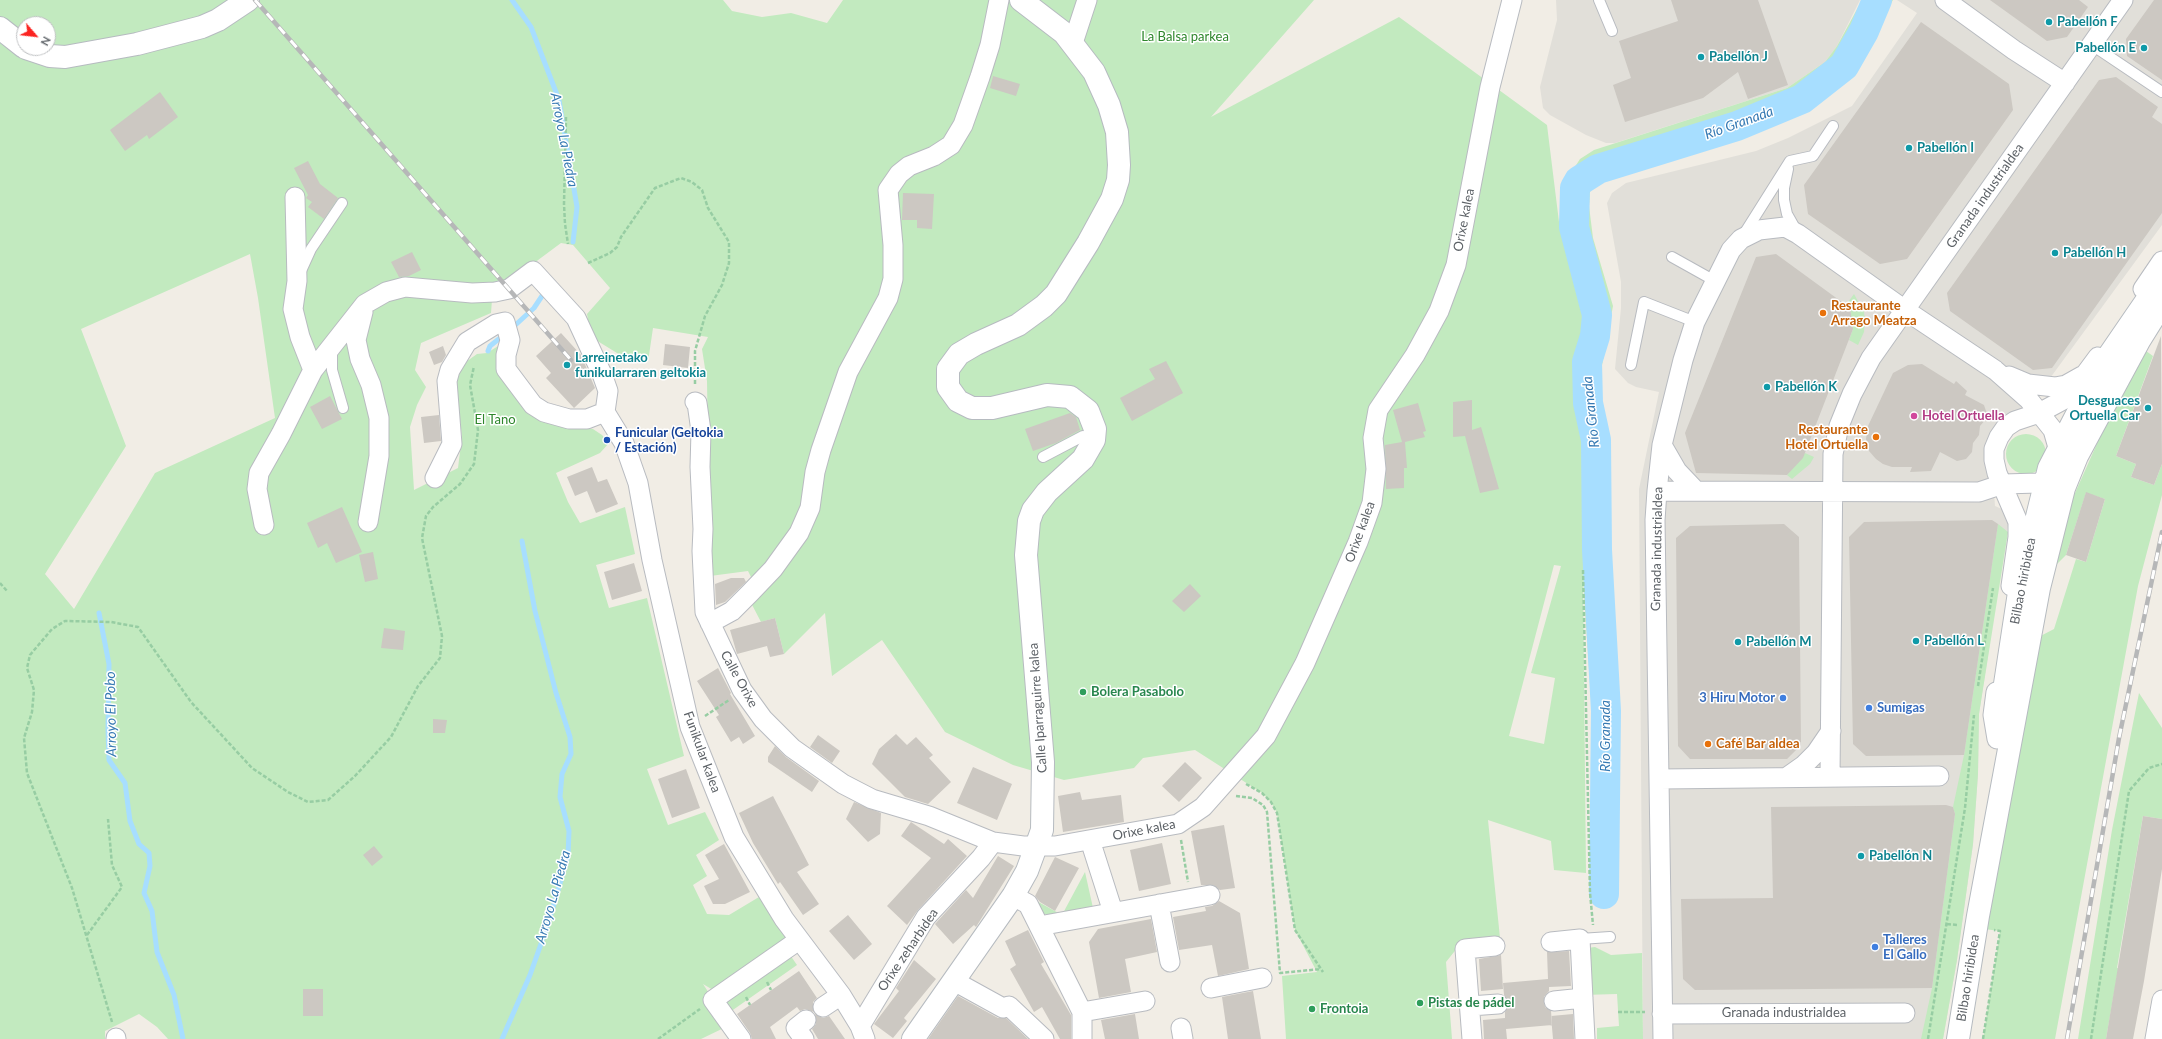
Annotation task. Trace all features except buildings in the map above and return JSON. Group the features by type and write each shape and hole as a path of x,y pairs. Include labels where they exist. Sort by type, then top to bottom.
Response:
{"street":[{"path":"710,623 732,611 750,593 773,569 799,533 810,508 812,485 821,450 848,372 877,321 890,292 893,279 893,245 888,190 899,174 909,166 934,156 951,144 959,132 990,45 999,0"},
{"path":"1021,0 1049,20 1073,43 1094,72 1102,88 1117,132 1119,165 1118,180 1112,199 1088,243 1056,294 1044,306 1018,326 976,344 958,354 948,369 948,386 955,398 964,406 972,408 992,408 1047,395 1070,398 1088,411 1095,429 1094,440"},
{"path":"1073,43 1087,0"},
{"name":"Orixe kalea","path":"993,842 1055,846 1178,824 1203,808 1232,777 1266,736 1305,663 1358,542 1372,503 1376,469 1373,438 1378,410 1415,355 1438,311 1456,265 1490,87 1512,0"},
{"path":"1944,0 2014,50 2065,83"},
{"name":"Granada industrialdea","path":"1830,777 1832,490 1833,454 1839,426 1852,394 1871,358 2124,0"},
{"path":"50,56 65,57 88,54 179,34 218,20 242,4"},
{"path":"0,28 16,41"},
{"path":"295,197 297,281 293,309 300,338 313,370"},
{"name":"Granada industrialdea","path":"1663,1039 1655,520 1662,445 1683,360 1695,322 1715,281 1731,250 1741,239 1759,230 1771,227 1785,227 1798,234 1905,310 1995,370"},
{"path":"1997,739 1993,715 2018,536 2018,522 1997,473 1994,460 1994,448 2006,427 2015,421 2038,413 2065,399 2088,372 2162,260"},
{"path":"264,525 257,489 259,472 281,434 313,370 365,304 386,292 405,287 458,292 495,292 509,289 533,271 576,318 602,374 608,391 605,412 587,419 569,419 544,412 534,405 506,369 506,355 510,340 505,322 487,328 467,342 455,360 447,381 452,444 435,478"},
{"name":"Bilbao hiribidea","path":"1978,916 1997,739 2020,586 2055,464 2103,364 2162,278"},
{"path":"365,304 356,340 360,360 371,385 379,418 378,456 368,522"},
{"name":"Bilbao hiribidea","path":"1958,1039 1978,916 2031,627 2039,588 2069,474 2139,341 2162,304"},
{"path":"1657,491 1832,490 1972,492 2003,484 2039,484 2055,464 2067,458 2123,354 2139,341"},
{"path":"1995,370 2028,384 2050,387 2066,385 2088,372"},
{"path":"1995,370 2029,400 2053,430 2057,488 2041,541 2030,589 2031,627"},
{"name":"Calle Orixe","path":"695,402 697,403 701,431 700,467 703,529 702,551 704,612 742,690 763,719 792,748 843,784 872,799 929,816 993,842"},
{"name":"Funikular kalea","path":"605,412 624,443 638,483 652,560 690,727 734,837 784,919 841,995 863,1032"},
{"name":"Calle Iparraguirre kalea","path":"913,1039 1013,896 1028,871 1042,830 1043,762 1026,555 1029,521 1038,503 1047,492 1083,459 1094,440"},
{"path":"1662,445 1677,471 1696,491"},
{"path":"1972,492 2004,504 2018,522"},
{"path":"1787,777 1804,765 1816,753 1831,731"},
{"path":"1660,779 1939,776"},
{"path":"1090,840 1113,912"},
{"name":"Orixe zeharbidea","path":"863,1032 926,917 981,858 993,842"},
{"path":"1013,896 1028,904 1082,1012 1082,1039"},
{"path":"1039,926 1200,897"},
{"path":"1159,904 1170,962"},
{"path":"1552,942 1587,938 1583,998 1585,1039"},
{"path":"735,1032 713,1000 799,940"},
{"path":"1472,1039 1465,948 1495,946"},
{"path":"1211,988 1262,978"},
{"path":"954,981 1003,1008 1009,1006 1044,1039"},
{"path":"823,1007 841,995"},
{"path":"1554,1001 1583,998"},
{"path":"2155,1039 2162,1000"},
{"path":"1082,1012 1145,1001"},
{"path":"1470,1006 1498,1004"},
{"name":"Granada industrialdea","path":"1662,1014 1905,1013"},
{"path":"804,1039 796,1028 806,1020"}],"lane":[{"path":"1599,0 1612,31"},
{"path":"2092,45 2162,92"},
{"path":"1790,161 1813,156 1833,126"},
{"name":"Granada industrialdea","path":"1790,161 1784,188 1784,200 1787,214 1798,234"},
{"name":"Granada industrialdea","path":"1741,239 1790,161"},
{"path":"297,281 311,249 342,203"},
{"path":"1672,257 1715,281"},
{"path":"1631,365 1644,302 1695,322"},
{"path":"332,346 332,370 343,408"},
{"path":"1043,457 1083,436 1094,440"},
{"path":"1587,938 1610,936"}],"path":[{"path":"566,118 564,204 568,244"},
{"path":"588,263 610,253 617,247 621,237 654,188 681,178 692,182 702,190 708,208 728,242 729,264 722,285 705,316 694,351 695,402"},
{"path":"116,1039 87,935 72,888 27,773 24,738 32,712 34,690 27,668 30,655 52,629 64,621 111,622 138,627 191,702 252,768 288,792 308,802 328,800 355,776 391,737 418,686 440,658 442,636 422,538 426,516 433,507 460,484 474,464 478,430 470,385 476,359 467,342"},
{"path":"1583,570 1590,893 1587,938"},
{"path":"0,583 8,591"},
{"path":"1978,692 1993,586"},
{"path":"690,727 742,690"},
{"path":"1928,1039 1965,808 1975,707"},
{"path":"2091,1039 2129,791 2149,768 2162,764"},
{"path":"1214,796 1252,798 1263,805 1269,820 1280,973 1322,970 1294,930 1277,813 1271,802 1262,793 1232,777"},
{"path":"87,935 122,887 112,865 108,819"},
{"path":"1178,824 1200,897"},
{"path":"658,1039 713,1000"},
{"path":"1618,1012 1631,1011"}],"shaded area":[{"path":"1556,0 1860,0 1837,46 1825,62 1787,88 1615,143 1606,143 1586,135 1550,115 1543,108 1540,87 1557,20"},
{"path":"1897,0 2162,0 2162,225 2026,411 2010,418 1993,479 1995,506 2004,510 2009,517 1979,714 1978,774 1973,844 1957,960 1943,1039 1643,1039 1639,489 1659,392 1636,387 1628,383 1615,369 1621,308 1621,282 1607,203 1612,193 1626,183 1756,151 1788,138 1852,106 1917,13"}],"green space":[{"path":"0,0 723,0 732,11 762,17 791,13 827,23 843,0 1314,0 1211,117 1399,17 1547,125 1559,222 1569,176 1580,159 1594,150 1787,88 1825,62 1837,46 1862,0 1893,0 1874,32 1856,69 1813,107 1767,127 1612,172 1596,181 1590,192 1589,206 1593,238 1613,306 1600,376 1610,574 1604,894 1583,580 1586,873 1554,870 1551,841 1488,820 1500,938 1462,942 1446,962 1452,1039 1286,1039 1282,976 1317,972 1295,930 1277,813 1271,802 1262,793 1195,750 1143,758 1134,768 1064,780 1013,765 945,732 882,640 832,676 825,613 784,654 775,618 761,622 749,599 758,591 748,571 710,576 707,381 702,349 708,337 653,328 648,362 630,361 591,337 587,314 610,288 573,245 561,243 526,269 493,286 491,313 421,343 415,370 426,387 417,405 410,427 414,490 458,468 462,436 455,383 463,364 477,354 487,353 503,343 510,382 578,426 593,429 602,435 609,443 600,453 556,473 568,502 580,523 625,507 635,554 596,565 609,608 647,598 684,756 647,769 668,825 705,812 719,840 696,855 707,876 693,885 707,914 729,915 759,897 787,938 713,990 703,984 730,1025 701,1039 168,1039 157,1027 139,1014 105,1031 105,1039 0,1039","holes":["250,254 258,298 275,418 155,473 74,609 45,574 126,446 81,329","1554,565 1561,566 1531,673 1555,678 1544,744 1509,736"]},
{"path":"1854,294 1864,312 1865,321 1864,332 1858,345 1849,340 1853,329 1850,308 1846,305"},
{"path":"2146,351 2153,356 2116,456 2136,464 2131,477 2154,485 2162,464 2162,495 2138,586 2055,1039 1983,1039 2000,931 1976,928 2029,642 2054,629 2076,559 2086,562 2105,499 2086,493 2066,555 2056,565 2071,502 2116,401"},
{"path":"2026,434 2037,437 2043,443 2046,454 2043,465 2037,471 2026,474 2015,471 2009,465 2006,454 2009,443 2015,437"},
{"path":"1805,453 1814,457 1810,464 1792,479 1787,475"},
{"path":"1998,524 2008,532 1979,714 1978,774 1973,844 1957,960 1943,1039 1921,1039 1932,988 1955,814 1953,807 1964,755"},
{"path":"2139,693 2162,728 2162,819 2143,816 2117,968 2144,973 2117,976 2106,1039 2078,1039 2112,830"},
{"path":"1085,872 1093,908 1062,915"},
{"path":"1033,899 1062,915 1042,914"},
{"path":"1595,947 1611,955 1642,953 1643,1039 1597,1039 1597,1028 1619,1026 1617,994 1583,995 1580,949"},
{"path":"788,952 797,965 730,1012 721,999"}],"waterway":[{"name":"Arroyo La Piedra","path":"512,0 531,27 559,100 577,207 573,242"},
{"name":"Río Granada","path":"1604,894 1606,711 1597,550 1596,440 1588,403 1587,362 1595,336 1597,315 1574,227 1575,188 1579,181 1598,169 1737,126 1802,99 1844,66 1864,31 1877,0"},
{"name":"Arroyo La Piedra","path":"511,329 534,308 544,293"},
{"name":"Arroyo La Piedra","path":"488,351 490,346 505,334"},
{"name":"Arroyo La Piedra","path":"502,1039 530,975 548,924 568,856 569,831 560,797 562,774 571,754 570,737 556,693 535,611 522,541"},
{"name":"Arroyo El Pobo","path":"99,613 109,664 109,760 125,783 130,821 139,844 149,853 150,866 144,893 152,911 157,952 174,995 183,1039"}],"railway":[{"path":"255,0 571,360"},
{"path":"2067,1039 2119,738 2162,532"}],"place":[{"name":"Pabellón F","path":"2049,22"},
{"name":"Pabellón E","path":"2144,48"},
{"name":"Pabellón J","path":"1701,57"},
{"name":"Pabellón I","path":"1909,148"},
{"name":"Pabellón H","path":"2055,253"},
{"name":"Restaurante Arrago Meatza","path":"1823,313"},
{"name":"Larreinetako funikularraren geltokia","path":"567,365"},
{"name":"Pabellón K","path":"1767,387"},
{"name":"Desguaces Ortuella Car","path":"2148,408"},
{"name":"Hotel Ortuella","path":"1914,416"},
{"name":"Restaurante Hotel Ortuella","path":"1876,437"},
{"name":"Funicular (Geltokia / Estación)","path":"607,440"},
{"name":"Pabellón L","path":"1916,641"},
{"name":"Pabellón M","path":"1738,642"},
{"name":"Bolera Pasabolo","path":"1083,692"},
{"name":"3 Hiru Motor","path":"1783,698"},
{"name":"Sumigas","path":"1869,708"},
{"name":"Café Bar aldea","path":"1708,744"},
{"name":"Pabellón N","path":"1861,856"},
{"name":"Talleres El Gallo","path":"1875,947"},
{"name":"Pistas de pádel","path":"1420,1003"},
{"name":"Frontoia","path":"1312,1009"}],"park label":[{"name":"La Balsa parkea","path":"1185,37"},
{"name":"El Tano","path":"495,420"}]}
